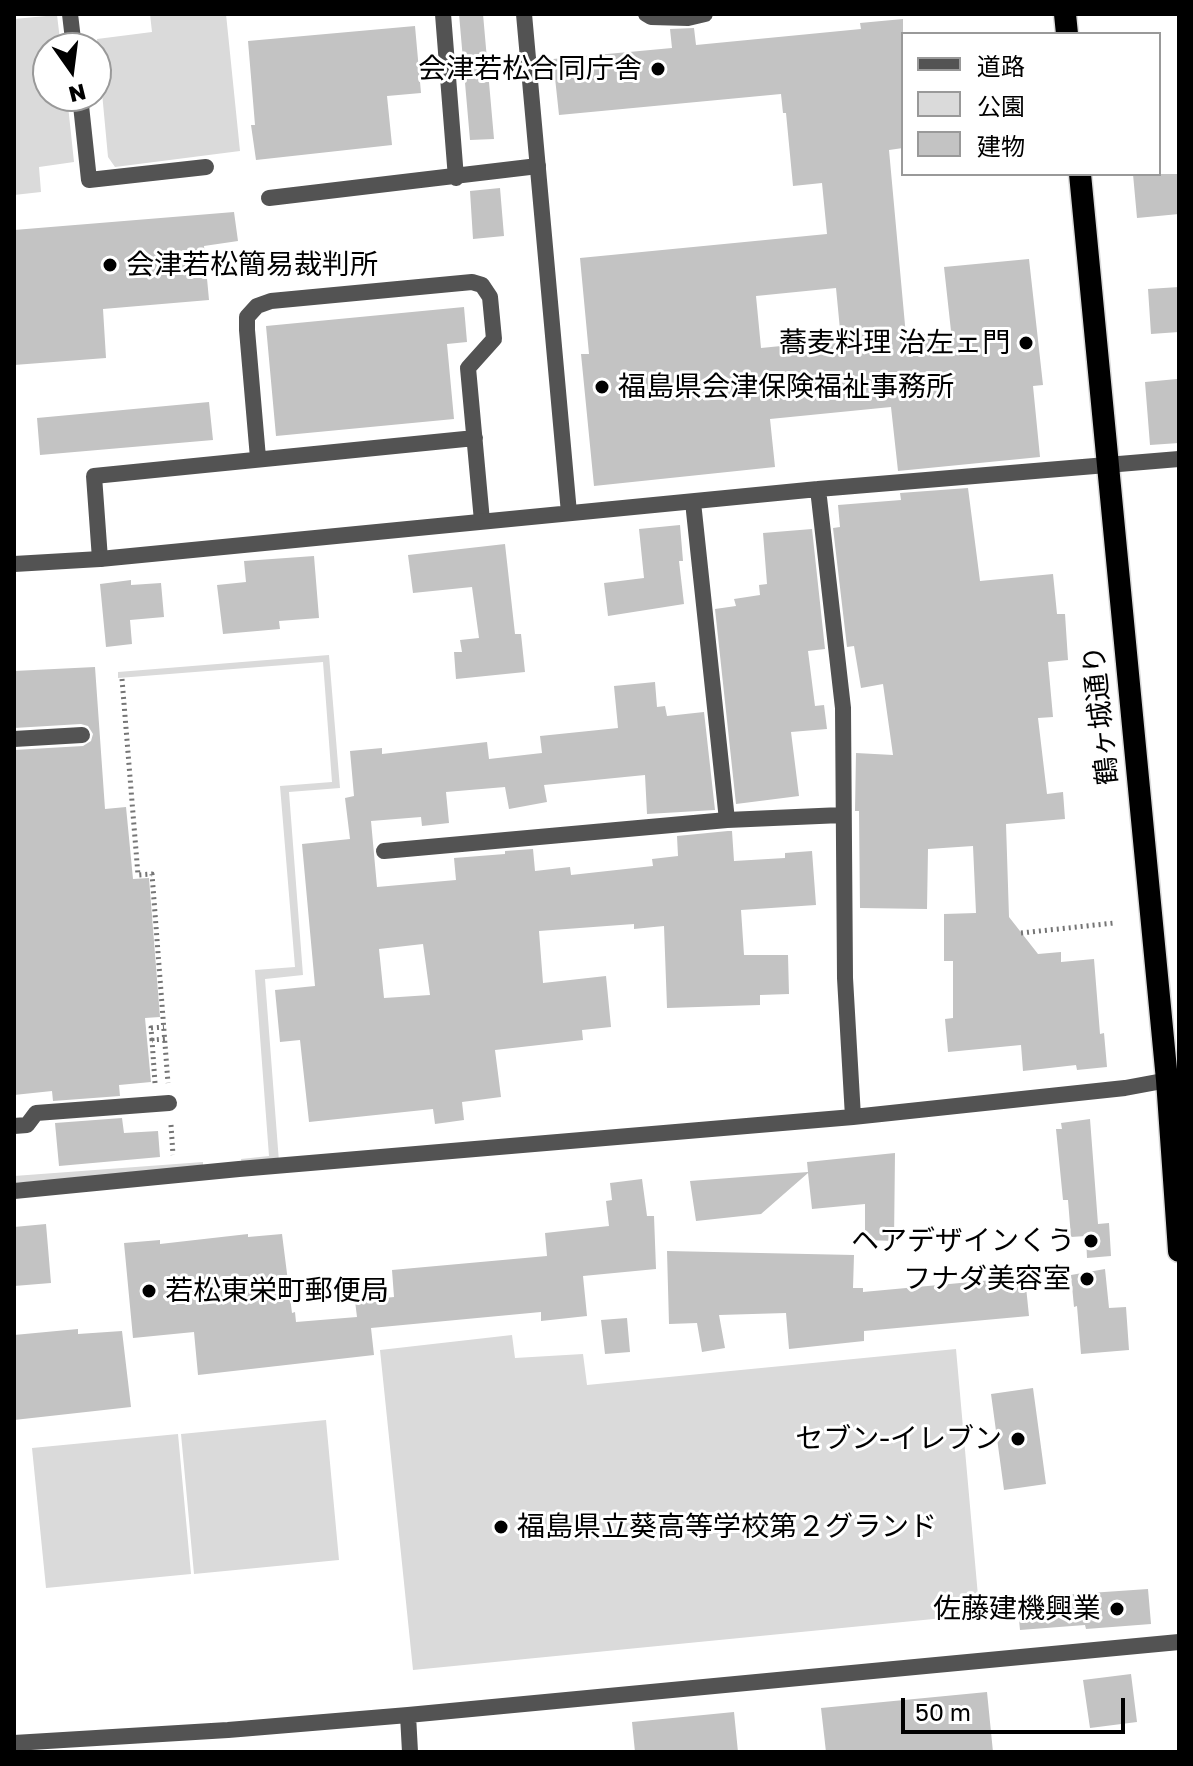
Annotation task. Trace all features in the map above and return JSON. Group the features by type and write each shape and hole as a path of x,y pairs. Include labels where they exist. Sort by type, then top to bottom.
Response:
{"highway":[{"name":"鶴ヶ城通り","path":"1080,176 1107,466 1173,1079 1179,1251"}],"street":[{"path":"443,14 456,178"},
{"path":"524,14 569,513"},
{"path":"646,14 651,17 688,18 705,14"},
{"path":"82,112 89,180 206,167"},
{"path":"269,198 538,166"},
{"path":"258,458 247,330 247,317 257,306 271,301 472,282 482,285 490,297 494,339 468,368 482,521"},
{"path":"100,559 94,476 475,438"},
{"path":"14,564 100,559 818,489 1179,459"},
{"path":"818,489 843,708 845,978 853,1117"},
{"path":"693,502 727,820"},
{"path":"14,739 82,735"},
{"path":"384,851 727,820 842,815"},
{"path":"14,1191 853,1117 1125,1088 1173,1079"},
{"path":"14,1126 27,1125 36,1113 169,1103"},
{"path":"14,1743 408,1715 1179,1642"},
{"path":"408,1715 410,1752"}],"path":[{"path":"122,679 138,875 152,874 153,929 164,1027 173,1160 186,1159"},
{"path":"1021,933 1114,923"},
{"path":"152,1040 151,1028 164,1027"}],"green space":[{"path":"150,14 226,14 240,151 115,167 108,157 104,112 112,112 112,37 152,32"},
{"path":"57,15 59,32 32,32 32,112 69,112 74,162 39,167 41,192 14,195 14,19"},
{"path":"329,655 340,788 289,792 303,975 265,979 279,1162 242,1166 241,1159 269,1156 255,970 295,967 280,786 332,782 323,662 118,678 118,672"},
{"path":"203,1162 203,1168 14,1183 14,1176"},
{"name":"福島県立葵高等学校第２グランド","path":"512,1335 515,1358 583,1354 587,1385 956,1349 978,1596 954,1617 413,1670 380,1350"},
{"path":"326,1420 339,1560 194,1574 181,1434"},
{"path":"178,1434 191,1574 46,1588 32,1448"}],"building":[{"path":"459,14 483,14 494,139 470,140"},
{"path":"903,19 901,148 889,150 906,336 951,331 944,267 1029,259 1043,385 1033,386 1040,457 898,471 891,407 770,419 775,467 594,486 581,354 589,354 580,258 827,234 822,183 793,186 786,113 783,113 781,94 559,115 553,59 672,48 670,29 694,28 696,45 861,29 860,23","holes":["836,288 841,340 761,348 756,296"]},
{"path":"415,26 421,93 387,96 392,145 256,160 251,125 255,125 248,41"},
{"path":"1179,174 1179,214 1137,218 1133,176"},
{"path":"500,188 504,236 473,239 470,191"},
{"name":"会津若松簡易裁判所","path":"234,212 238,241 204,246 209,300 103,309 106,358 14,365 14,230"},
{"path":"1179,287 1179,332 1151,334 1148,289"},
{"path":"464,307 467,342 447,344 454,419 276,436 266,326"},
{"path":"1177,379 1179,443 1150,445 1145,382"},
{"path":"209,402 213,440 40,455 37,418"},
{"path":"968,488 980,581 1053,574 1057,614 1065,614 1068,660 1048,662 1053,717 1038,718 1047,794 1063,792 1065,819 1006,824 1009,917 1038,954 1061,952 1061,962 1094,959 1100,1034 1104,1033 1107,1067 1077,1070 1076,1065 1023,1071 1021,1045 948,1052 945,1019 953,1018 953,961 944,961 944,914 976,913 973,846 928,849 927,909 860,908 859,811 855,811 856,753 893,755 883,684 861,688 854,646 847,647 833,528 840,527 838,505 901,500 900,493"},
{"path":"680,525 683,561 679,561 684,604 608,616 604,583 644,578 639,529"},
{"path":"812,529 825,649 808,651 815,706 824,705 827,729 791,732 799,796 736,804 715,609 736,606 734,599 760,595 759,585 767,584 763,533"},
{"path":"505,544 515,634 521,634 525,672 456,679 454,652 462,652 460,640 479,638 472,587 413,593 408,555"},
{"path":"314,556 319,618 279,621 280,629 223,634 217,585 246,582 244,561"},
{"path":"131,580 131,585 161,583 164,617 130,620 132,644 106,647 100,584"},
{"path":"95,667 105,809 126,807 133,879 149,878 160,1017 145,1018 151,1082 119,1085 120,1096 53,1101 52,1091 14,1095 14,750 83,746 91,741 93,734 88,726 81,724 14,728 14,671"},
{"path":"655,682 657,707 665,706 667,716 704,712 715,810 647,814 645,775 544,785 547,802 509,809 505,787 446,792 449,823 422,826 421,817 371,821 377,887 456,880 454,858 505,854 505,851 533,849 535,871 570,867 571,875 653,866 652,859 678,856 677,836 728,831 732,831 734,861 785,858 785,853 812,851 816,905 741,910 744,955 788,955 789,994 760,995 760,1005 667,1008 664,926 634,929 634,924 539,931 543,983 606,976 611,1027 582,1030 583,1040 495,1050 501,1097 462,1102 464,1120 435,1124 433,1109 309,1122 300,1040 280,1042 275,990 315,986 302,844 350,839 345,798 354,796 350,751 382,748 382,754 487,742 489,759 542,753 540,736 618,728 614,686","holes":["423,944 430,995 384,998 379,949"]},
{"path":"122,1118 124,1133 158,1131 160,1157 59,1166 55,1123"},
{"path":"1090,1119 1098,1224 1109,1223 1111,1256 1087,1258 1086,1236 1071,1237 1068,1200 1063,1200 1056,1129 1062,1129 1061,1123"},
{"path":"895,1153 894,1241 865,1240 865,1204 812,1209 808,1173 761,1214 696,1221 690,1181 808,1172 807,1162"},
{"path":"642,1179 647,1216 654,1216 656,1269 583,1276 587,1316 541,1321 541,1312 371,1328 374,1355 198,1375 194,1332 133,1338 124,1243 160,1240 160,1244 248,1234 248,1237 282,1234 292,1313 295,1312 296,1322 357,1317 355,1301 394,1297 392,1270 547,1256 545,1233 609,1226 606,1201 612,1200 610,1183"},
{"path":"46,1224 51,1283 14,1286 14,1227"},
{"path":"667,1251 854,1255 853,1288 863,1288 863,1292 1025,1277 1029,1316 864,1331 864,1341 789,1349 786,1313 719,1315 725,1348 702,1352 697,1323 669,1324"},
{"path":"1105,1269 1109,1308 1126,1307 1129,1350 1081,1354 1071,1275"},
{"path":"627,1318 630,1352 605,1354 601,1320"},
{"path":"78,1329 78,1334 122,1331 131,1407 14,1420 14,1335"},
{"name":"セブン-イレブン","path":"1033,1388 1046,1484 1004,1490 991,1394"},
{"path":"1148,1589 1151,1624 1020,1630 1017,1598"},
{"path":"1131,1674 1137,1722 1090,1728 1083,1680"},
{"path":"987,1692 993,1752 826,1752 821,1708"},
{"path":"734,1712 738,1752 635,1752 632,1722"}],"place":[{"name":"会津若松合同庁舎","path":"658,69"},
{"name":"会津若松簡易裁判所","path":"110,265"},
{"name":"蕎麦料理 治左ェ門","path":"1026,343"},
{"name":"福島県会津保険福祉事務所","path":"602,387"},
{"name":"ヘアデザインくう","path":"1091,1241"},
{"name":"フナダ美容室","path":"1087,1279"},
{"name":"若松東栄町郵便局","path":"149,1291"},
{"name":"セブン-イレブン","path":"1018,1439"},
{"name":"福島県立葵高等学校第２グランド","path":"501,1527"},
{"name":"佐藤建機興業","path":"1117,1609"}]}
